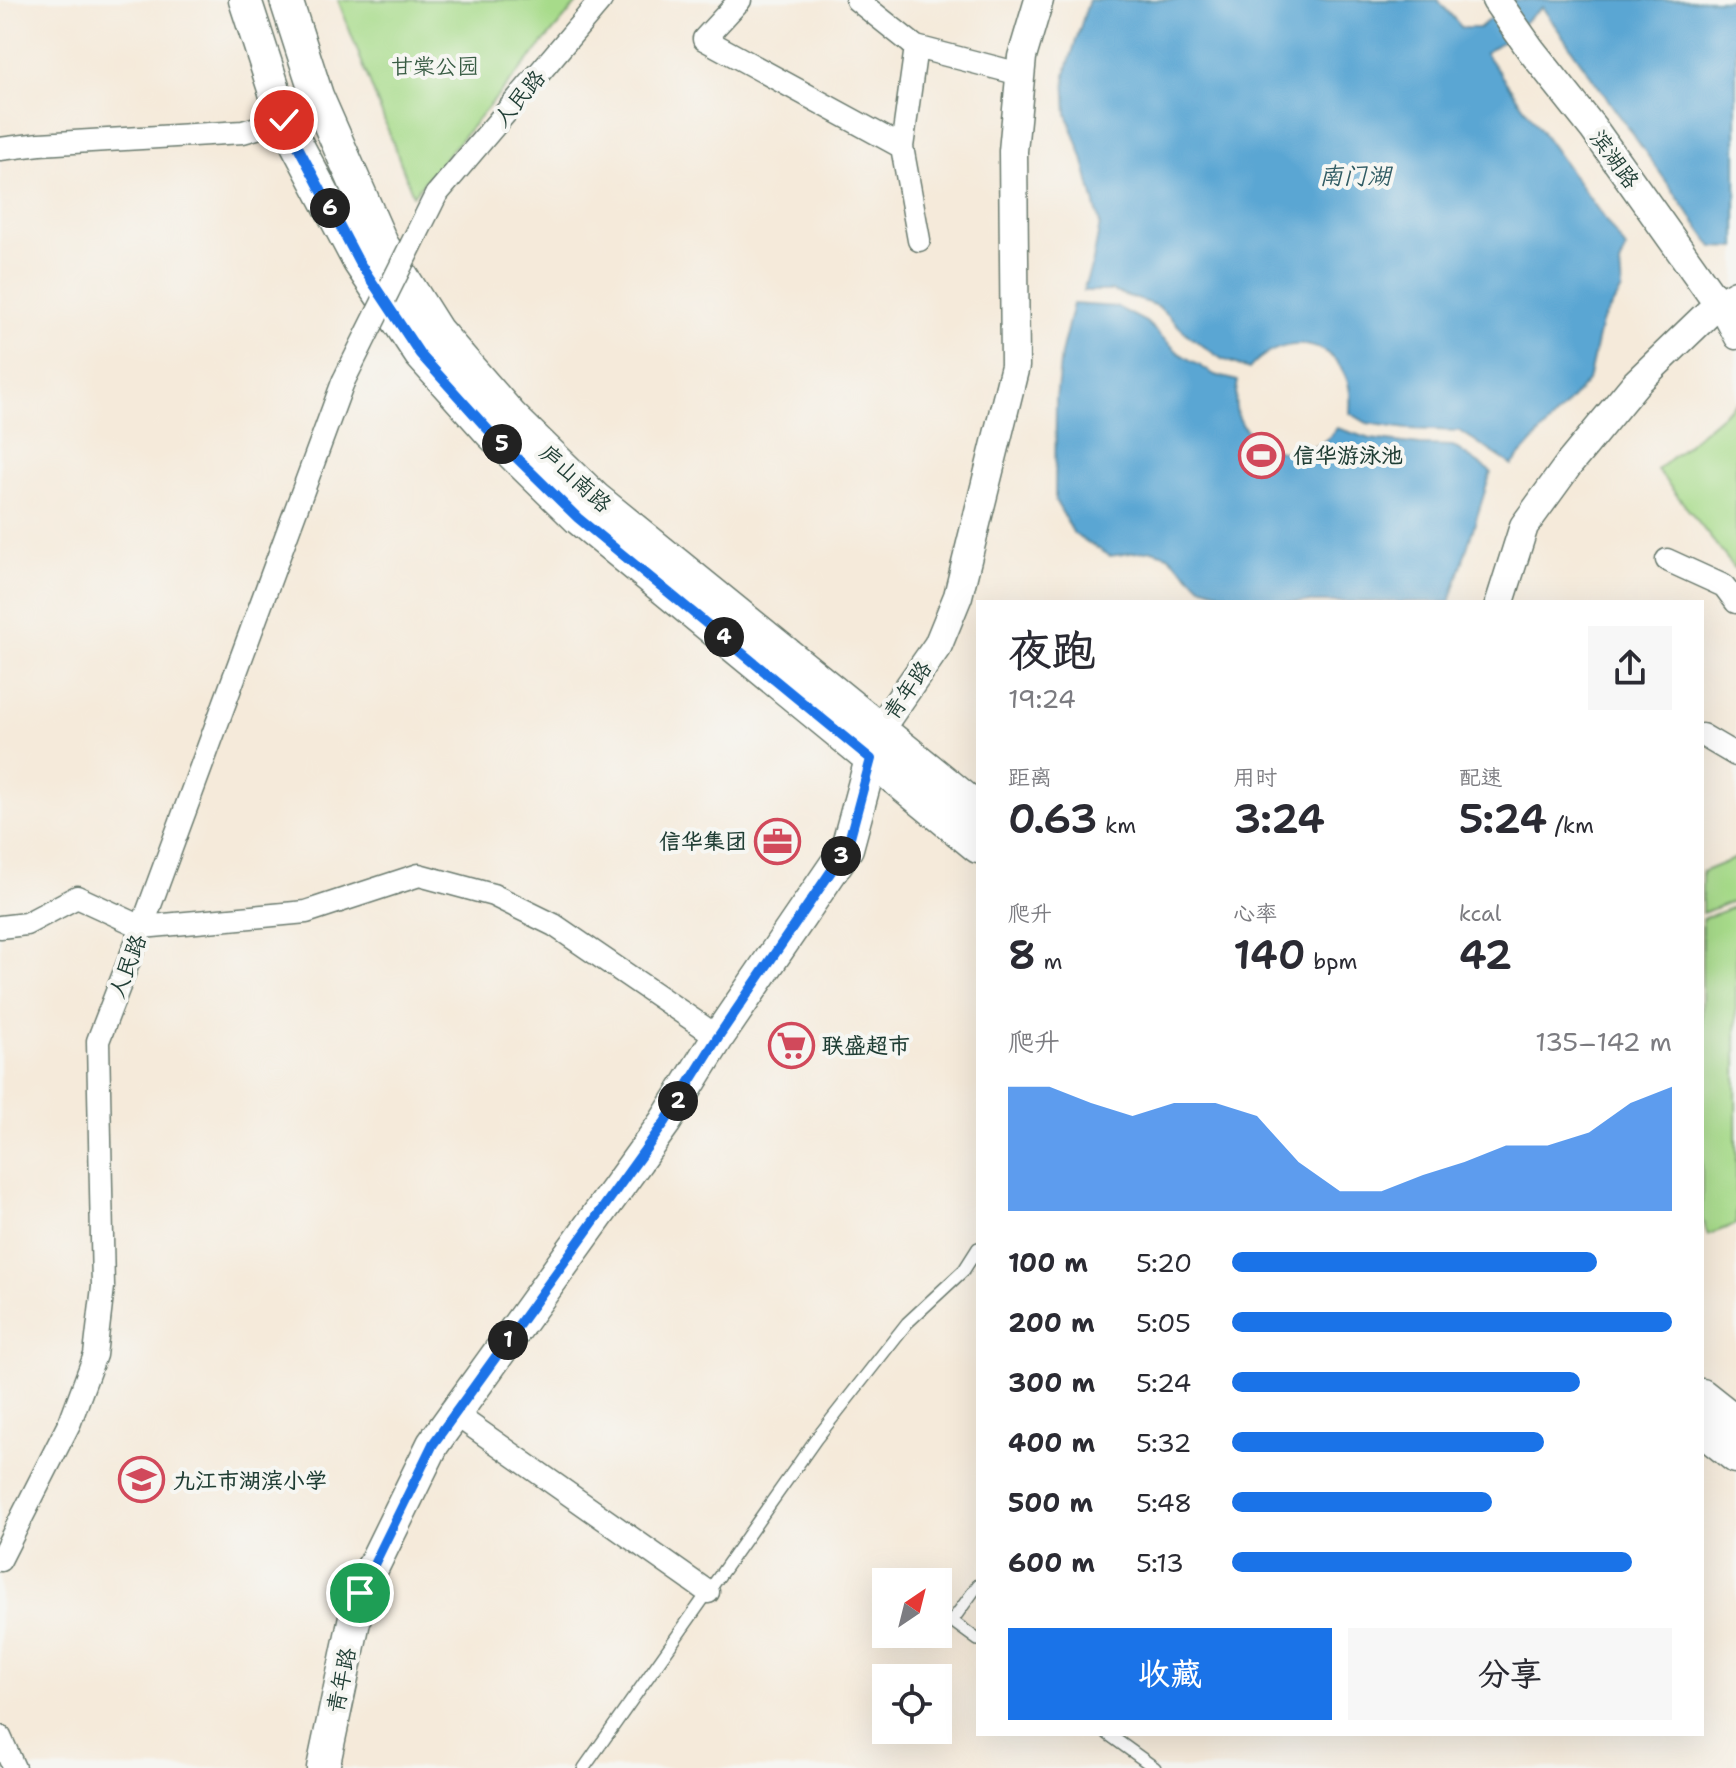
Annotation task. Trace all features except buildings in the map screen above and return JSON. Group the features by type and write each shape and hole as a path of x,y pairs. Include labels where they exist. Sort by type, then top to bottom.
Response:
{"main road":[{"name":"庐山南路","path":"245,0 284,120 359,262 411,341 491,433 578,518 875,744 976,808"},
{"name":"庐山南路","path":"286,0 317,96 382,244 437,331 511,416 595,498 875,744 976,845"},
{"name":"青年路","path":"323,1768 360,1593 433,1444 665,1122 718,1037 847,848 875,744"},
{"path":"1720,1412 1736,1457"}],"street":[{"name":"人民路","path":"0,1560 70,1422 95,1355 103,1287 98,1041 343,382 436,195 601,0"},
{"path":"740,0 704,39 902,147"},
{"path":"857,0 916,47 1020,74"},
{"name":"青年路","path":"875,744 938,645 958,596 1015,366 1013,151 1022,57 1039,0"},
{"name":"滨湖路","path":"1496,0 1531,50 1727,299"},
{"path":"916,47 902,147 919,240"},
{"path":"0,149 243,132 284,120"},
{"path":"1501,600 1524,526 1569,464 1636,383 1727,299 1736,338"},
{"path":"1667,560 1724,586 1736,602"},
{"path":"1704,736 1736,755"},
{"path":"0,927 26,924 77,897 142,927 306,912 419,875 493,895 554,925 718,1037"},
{"path":"455,1414 708,1592"},
{"path":"0,1737 14,1768"}],"lane":[{"path":"584,1768 816,1439 898,1334 964,1270 976,1251"},
{"path":"976,1588 952,1621 976,1639"},
{"path":"1111,1736 1155,1768"}],"green space":[{"name":"甘棠公园","path":"338,0 580,0 413,195"},
{"path":"1736,403 1736,570 1657,470"},
{"path":"1736,858 1736,900 1704,912 1704,871"},
{"path":"1736,906 1736,1224 1708,1235 1704,1224 1704,918"}],"water":[{"name":"南门湖","path":"1089,0 1438,0 1462,28 1479,28 1512,0 1736,0 1736,248 1713,247 1542,7 1485,53 1626,249 1620,265 1622,290 1601,323 1588,381 1512,465 1460,431 1407,429 1367,423 1350,413 1346,376 1334,359 1323,351 1311,346 1284,347 1271,351 1249,369 1222,359 1189,336 1158,306 1112,291 1083,291 1100,224 1083,158 1067,114 1065,75"},
{"name":"信华游泳池","path":"1073,304 1117,307 1146,322 1179,353 1215,375 1238,381 1236,404 1239,418 1258,442 1271,448 1285,452 1314,447 1337,428 1371,439 1453,446 1491,472 1451,600 1245,600 1201,586 1168,555 1152,550 1110,556 1074,534 1055,500 1056,400 1061,354"}],"place":[{"name":"信华游泳池","path":"1262,455"},
{"name":"信华集团","path":"778,841"},
{"name":"联盛超市","path":"791,1045"},
{"name":"九江市湖滨小学","path":"142,1480"}],"route":[{"path":"284,120 359,262 420,354 491,433 578,518 871,759 847,848 718,1037 665,1122 433,1444 360,1593"}]}
